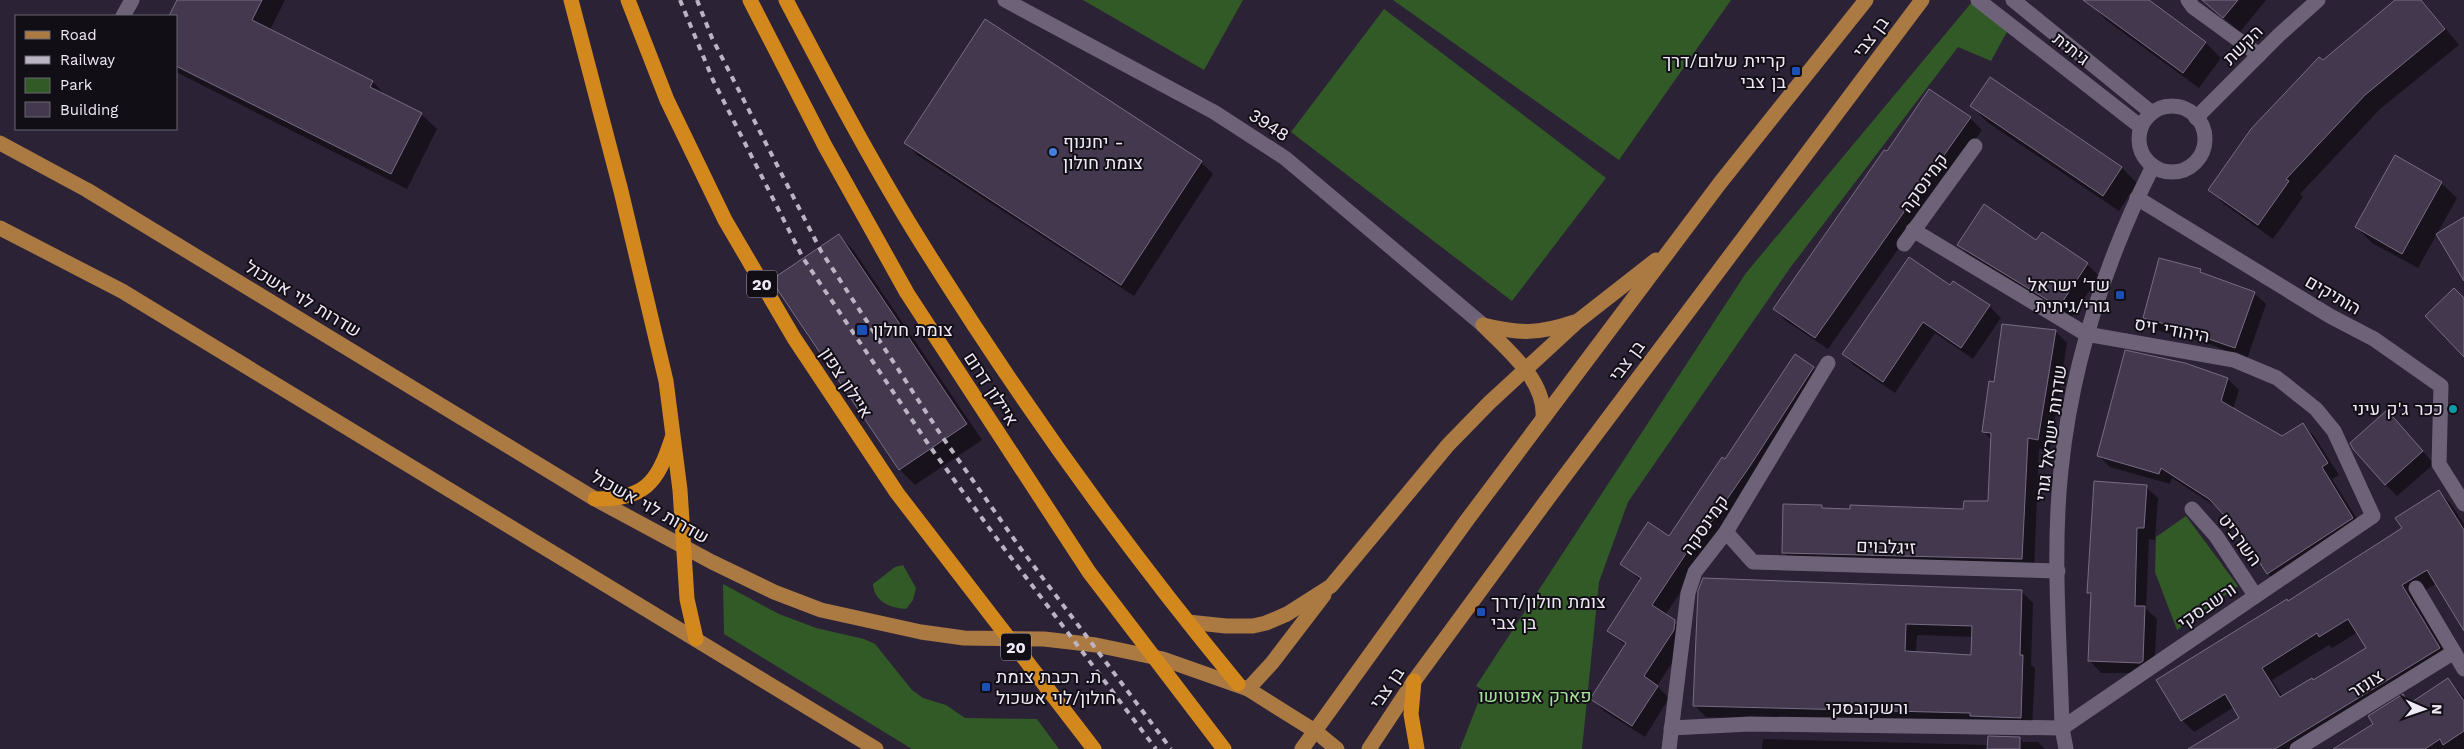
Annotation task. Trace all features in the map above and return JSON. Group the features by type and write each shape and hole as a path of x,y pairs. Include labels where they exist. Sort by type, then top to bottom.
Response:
{"highway":[{"path":"571,0 654,323 674,431 685,548 687,599 696,639"},
{"name":"איילון צפון","path":"628,0 667,100 729,228 794,338 897,493 1094,749"},
{"name":"איילון דרום","path":"750,0 824,146 907,293 1089,572 1224,749"},
{"path":"786,0 833,91 913,230 987,346 1088,489 1188,622 1243,687"},
{"path":"595,499 624,497 643,490 658,472 674,431"},
{"path":"1414,681 1412,714 1417,749"}],"main road":[{"name":"בן צבי","path":"1302,749 1467,520 1671,248 1866,0"},
{"name":"בן צבי","path":"1369,749 1414,681 1922,0"},
{"name":"שדרות לוי אשכול","path":"0,143 87,190 595,499 685,548 794,600 821,610 874,623 942,636 1044,639 1120,649 1164,659 1243,687 1316,731 1337,749"},
{"path":"0,228 122,291 343,428 876,749"},
{"path":"1243,687 1272,663 1331,586 1448,445 1578,321 1671,248"},
{"path":"1483,324 1508,331 1533,333 1578,321"},
{"path":"1483,324 1525,370 1540,392 1544,402 1544,418"},
{"path":"1188,622 1226,626 1253,626 1266,623 1287,614 1331,586"}],"street":[{"path":"124,15 132,0"},
{"name":"3948","path":"1005,0 1214,112 1285,158 1483,324"},
{"name":"גיתית","path":"1978,0 2141,127"},
{"name":"גיתית","path":"2013,0 2152,113"},
{"path":"2188,0 2193,7 2259,55"},
{"name":"הקשת","path":"2196,118 2318,0"},
{"path":"2171,106 2189,111 2196,118 2202,127 2204,148 2192,165 2172,172 2162,171 2145,158 2140,148 2139,138 2141,127 2152,113 2171,106"},
{"name":"קמינסקה","path":"1904,244 1975,146"},
{"name":"שדרות ישראל גורי","path":"2066,749 2062,728 2058,571 2061,470 2072,395 2086,334 2102,281 2137,198 2153,166"},
{"name":"הותיקים","path":"2137,198 2330,316 2374,339 2441,386 2439,464 2464,504"},
{"name":"היהודי זיס","path":"1913,230 2086,334 2234,360 2277,378 2316,409 2334,431 2373,516"},
{"name":"קמינסקה","path":"1669,749 1688,593 1695,572 1726,532 1828,363"},
{"name":"השרביט","path":"2192,509 2216,536 2256,595"},
{"name":"ורשבסקי","path":"2062,728 2373,516"},
{"name":"זיגלבוים","path":"1726,532 1753,562 2058,571"},
{"path":"2416,588 2464,669"},
{"name":"צונזר","path":"2297,749 2454,652"},
{"name":"ורשקובסקי","path":"1671,728 1750,724 2062,728"}],"green space":[{"path":"1083,0 1243,0 1204,70"},
{"path":"1393,0 1731,0 1619,160"},
{"name":"פארק אפוטושו","path":"1972,2 2008,30 1991,61 1958,47 1790,268 1628,502 1599,582 1582,749 1460,749 1483,690 1476,686 1746,273"},
{"path":"1384,9 1606,178 1512,301 1291,132"},
{"path":"2186,516 2238,586 2177,630 2155,572 2156,537"},
{"path":"903,565 916,588 913,600 906,609 889,605 880,600 876,595 873,584 895,567"},
{"path":"723,584 779,614 816,628 864,639 875,644 912,690 923,698 946,705 965,718 1037,719 1059,749 912,749 724,634"}],"building":[{"path":"177,0 262,0 252,20 373,81 370,87 422,113 391,174 178,67 178,15 170,15"},
{"path":"2083,0 2149,0 2206,42 2183,73"},
{"path":"2202,0 2238,0 2223,18"},
{"path":"2395,0 2421,0 2445,29 2365,95 2286,179 2289,181 2258,225 2208,190 2251,129 2319,57 2323,60"},
{"name":"יחננוף - צומת חולון","path":"985,19 1202,161 1121,285 904,143"},
{"path":"1990,77 2122,167 2103,196 1970,106"},
{"path":"1929,89 1971,117 1815,338 1773,309 1884,150 1887,151"},
{"path":"2395,155 2442,182 2402,254 2355,227"},
{"path":"1984,204 2036,240 2042,232 2088,263 2059,307 1957,245"},
{"path":"2464,217 2464,281 2436,234"},
{"path":"839,234 967,424 899,470 771,280"},
{"path":"1909,257 1950,285 1953,281 1990,305 1961,348 1923,322 1883,382 1842,354"},
{"path":"2159,258 2201,269 2200,272 2255,292 2235,348 2197,335 2198,333 2143,318"},
{"path":"2454,288 2464,298 2464,357 2425,316"},
{"path":"2002,324 2056,330 2038,440 2028,438 2022,559 1782,553 1783,504 1822,505 1822,508 1850,509 1850,505 1963,509 1964,501 1988,501 1991,433 1982,432 1989,381 1994,382"},
{"path":"2125,350 2185,363 2228,378 2221,401 2282,436 2303,423 2328,463 2322,467 2353,518 2267,574 2240,532 2209,499 2161,468 2159,474 2097,456"},
{"path":"1795,354 1814,367 1750,466 1700,538 1701,531 1652,605 1675,620 1674,630 1644,676 1658,686 1632,726 1590,699 1626,643 1607,631 1641,578 1620,564 1648,522 1669,536 1722,457 1725,459"},
{"path":"2387,410 2423,451 2385,485 2353,449 2350,443"},
{"path":"2094,481 2147,485 2144,528 2137,528 2135,606 2145,606 2143,661 2140,663 2088,661 2091,593 2087,593"},
{"path":"2439,490 2464,530 2464,631 2427,570 2402,585 2440,648 2275,749 2188,749 2239,718 2225,694 2181,721 2156,680 2287,599 2288,601 2402,528 2395,518","holes":["2348,619 2366,648 2313,680 2312,678 2280,697 2262,668 2317,633 2319,637"]},
{"path":"1703,578 2022,590 2020,655 2023,655 2021,718 1970,716 1970,713 1693,706 1698,591","holes":["1906,624 1972,626 1971,655 1905,651"]},
{"path":"2448,678 2464,701 2464,731 2443,745 2440,739 2425,749 2333,749 2373,724 2368,716 2403,694 2409,704"},
{"path":"1988,736 2020,737 2020,749 1987,749"}],"railway":[{"path":"680,0 713,80 803,258 931,448 1003,547 1156,749"},
{"path":"697,0 712,38 821,251 941,435 1021,549 1171,749"}],"place":[{"name":"קריית שלום/דרך בן צבי","path":"1796,71"},
{"name":"יחננוף - צומת חולון","path":"1053,152"},
{"name":"שד׳ ישראל גורי/גיתית","path":"2120,295"},
{"name":"צומת חולון","path":"862,330"},
{"name":"ככר ג'ק עיני","path":"2453,409"},
{"name":"צומת חולון/דרך בן צבי","path":"1481,612"},
{"name":"ת. רכבת צומת חולון/לוי אשכול","path":"986,687"}]}
